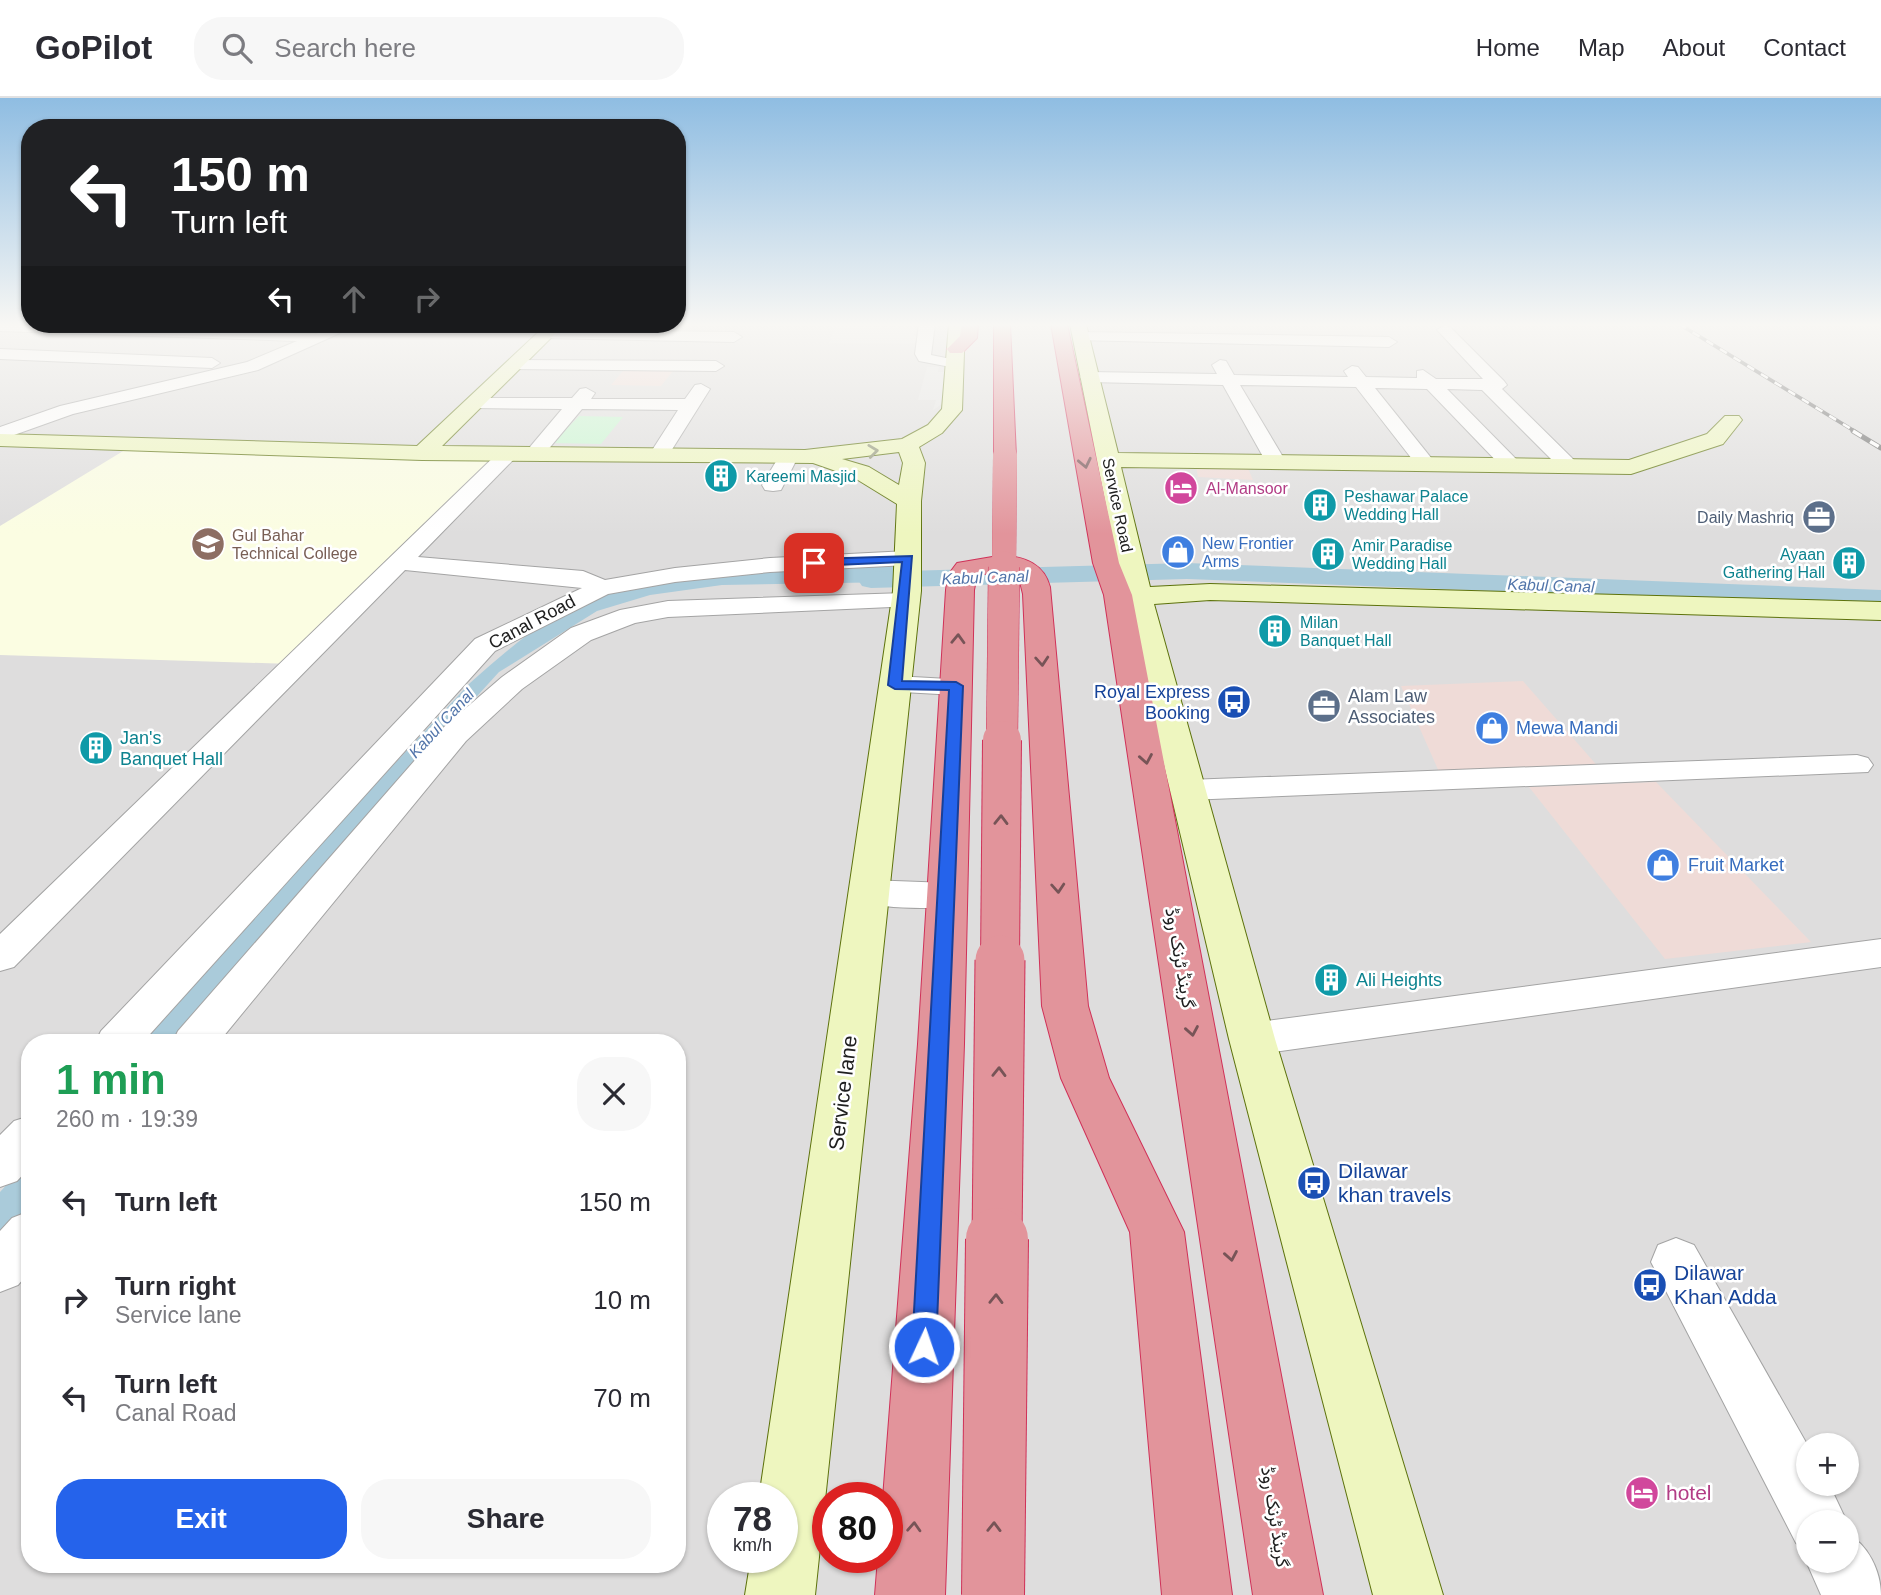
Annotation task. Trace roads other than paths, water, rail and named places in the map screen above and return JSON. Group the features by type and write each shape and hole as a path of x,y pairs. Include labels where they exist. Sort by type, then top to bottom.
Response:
{"highway":[{"path":"993,1595 1004,394"},
{"name":"گرینڈ ٹرنک روڈ","path":"1077,394 1125,580 1288,1595"},
{"path":"910,1595 948,895 962,575 975,566 1022,567 1034,581 1065,1006 1085,1078 1157,1232 1197,1595"}],"street":[{"path":"0,434 67,410 135,394"},
{"path":"422,453 483,394"},
{"path":"0,957 397,562 521,454 585,394"},
{"path":"659,455 698,394"},
{"path":"0,440 422,453 797,457 907,445 935,429 952,410 953,394"},
{"name":"Service Road","path":"1093,394 1108,460 1125,580 1188,790 1252,1039 1408,1595"},
{"path":"1237,394 1276,462"},
{"path":"1371,394 1426,464"},
{"path":"1442,394 1511,465"},
{"path":"1496,394 1569,466"},
{"path":"474,403 691,405"},
{"path":"1108,460 1631,467 1716,439 1732,420"},
{"name":"Service lane","path":"780,1595 907,579 909,501 914,463 907,445"},
{"path":"773,485 797,457"},
{"path":"797,457 861,472 909,501"},
{"path":"397,562 583,578 601,587"},
{"name":"Canal Road","path":"124,1034 485,645 601,587 675,575 770,565 907,579"},
{"path":"201,1034 455,734 512,683 581,634 629,616 907,579"},
{"path":"1125,580 1210,592 1881,611"},
{"path":"895,685 956,686"},
{"path":"1188,790 1857,765"},
{"path":"868,892 948,895"},
{"path":"1252,1039 1881,953"},
{"path":"0,1167 21,1145"},
{"path":"0,1268 21,1244"},
{"path":"1676,1262 1810,1510"},
{"path":"1844,1573 1856,1595"}],"water":[{"path":"900,565 897,582 722,585 650,595 597,611 499,672 307,883 178,1034 141,1034 470,683 548,620 601,591 783,568"},
{"path":"21,1169 21,1215 0,1239 0,1192"}],"waterway":[{"name":"Kabul Canal","path":"871,580 1187,571 1881,598"}],"railway":[{"path":"1793,394 1856,432"},
{"path":"1853,431 1881,448"}],"place":[{"name":"Kareemi Masjid","path":"721,476"},
{"name":"Al-Mansoor","path":"1181,488"},
{"name":"Peshawar Palace Wedding Hall","path":"1320,505"},
{"name":"Daily Mashriq","path":"1819,517"},
{"name":"Gul Bahar Technical College","path":"208,544"},
{"name":"New Frontier Arms","path":"1178,552"},
{"name":"Amir Paradise Wedding Hall","path":"1328,554"},
{"name":"Ayaan Gathering Hall","path":"1849,563"},
{"name":"Milan Banquet Hall","path":"1275,631"},
{"name":"Royal Express Booking","path":"1234,702"},
{"name":"Alam Law Associates","path":"1324,706"},
{"name":"Mewa Mandi","path":"1492,728"},
{"name":"Jan's Banquet Hall","path":"96,748"},
{"name":"Fruit Market","path":"1663,865"},
{"name":"Ali Heights","path":"1331,980"},
{"name":"Dilawar khan travels","path":"1314,1183"},
{"name":"Dilawar Khan Adda","path":"1650,1285"},
{"name":"hotel","path":"1642,1493"}]}
